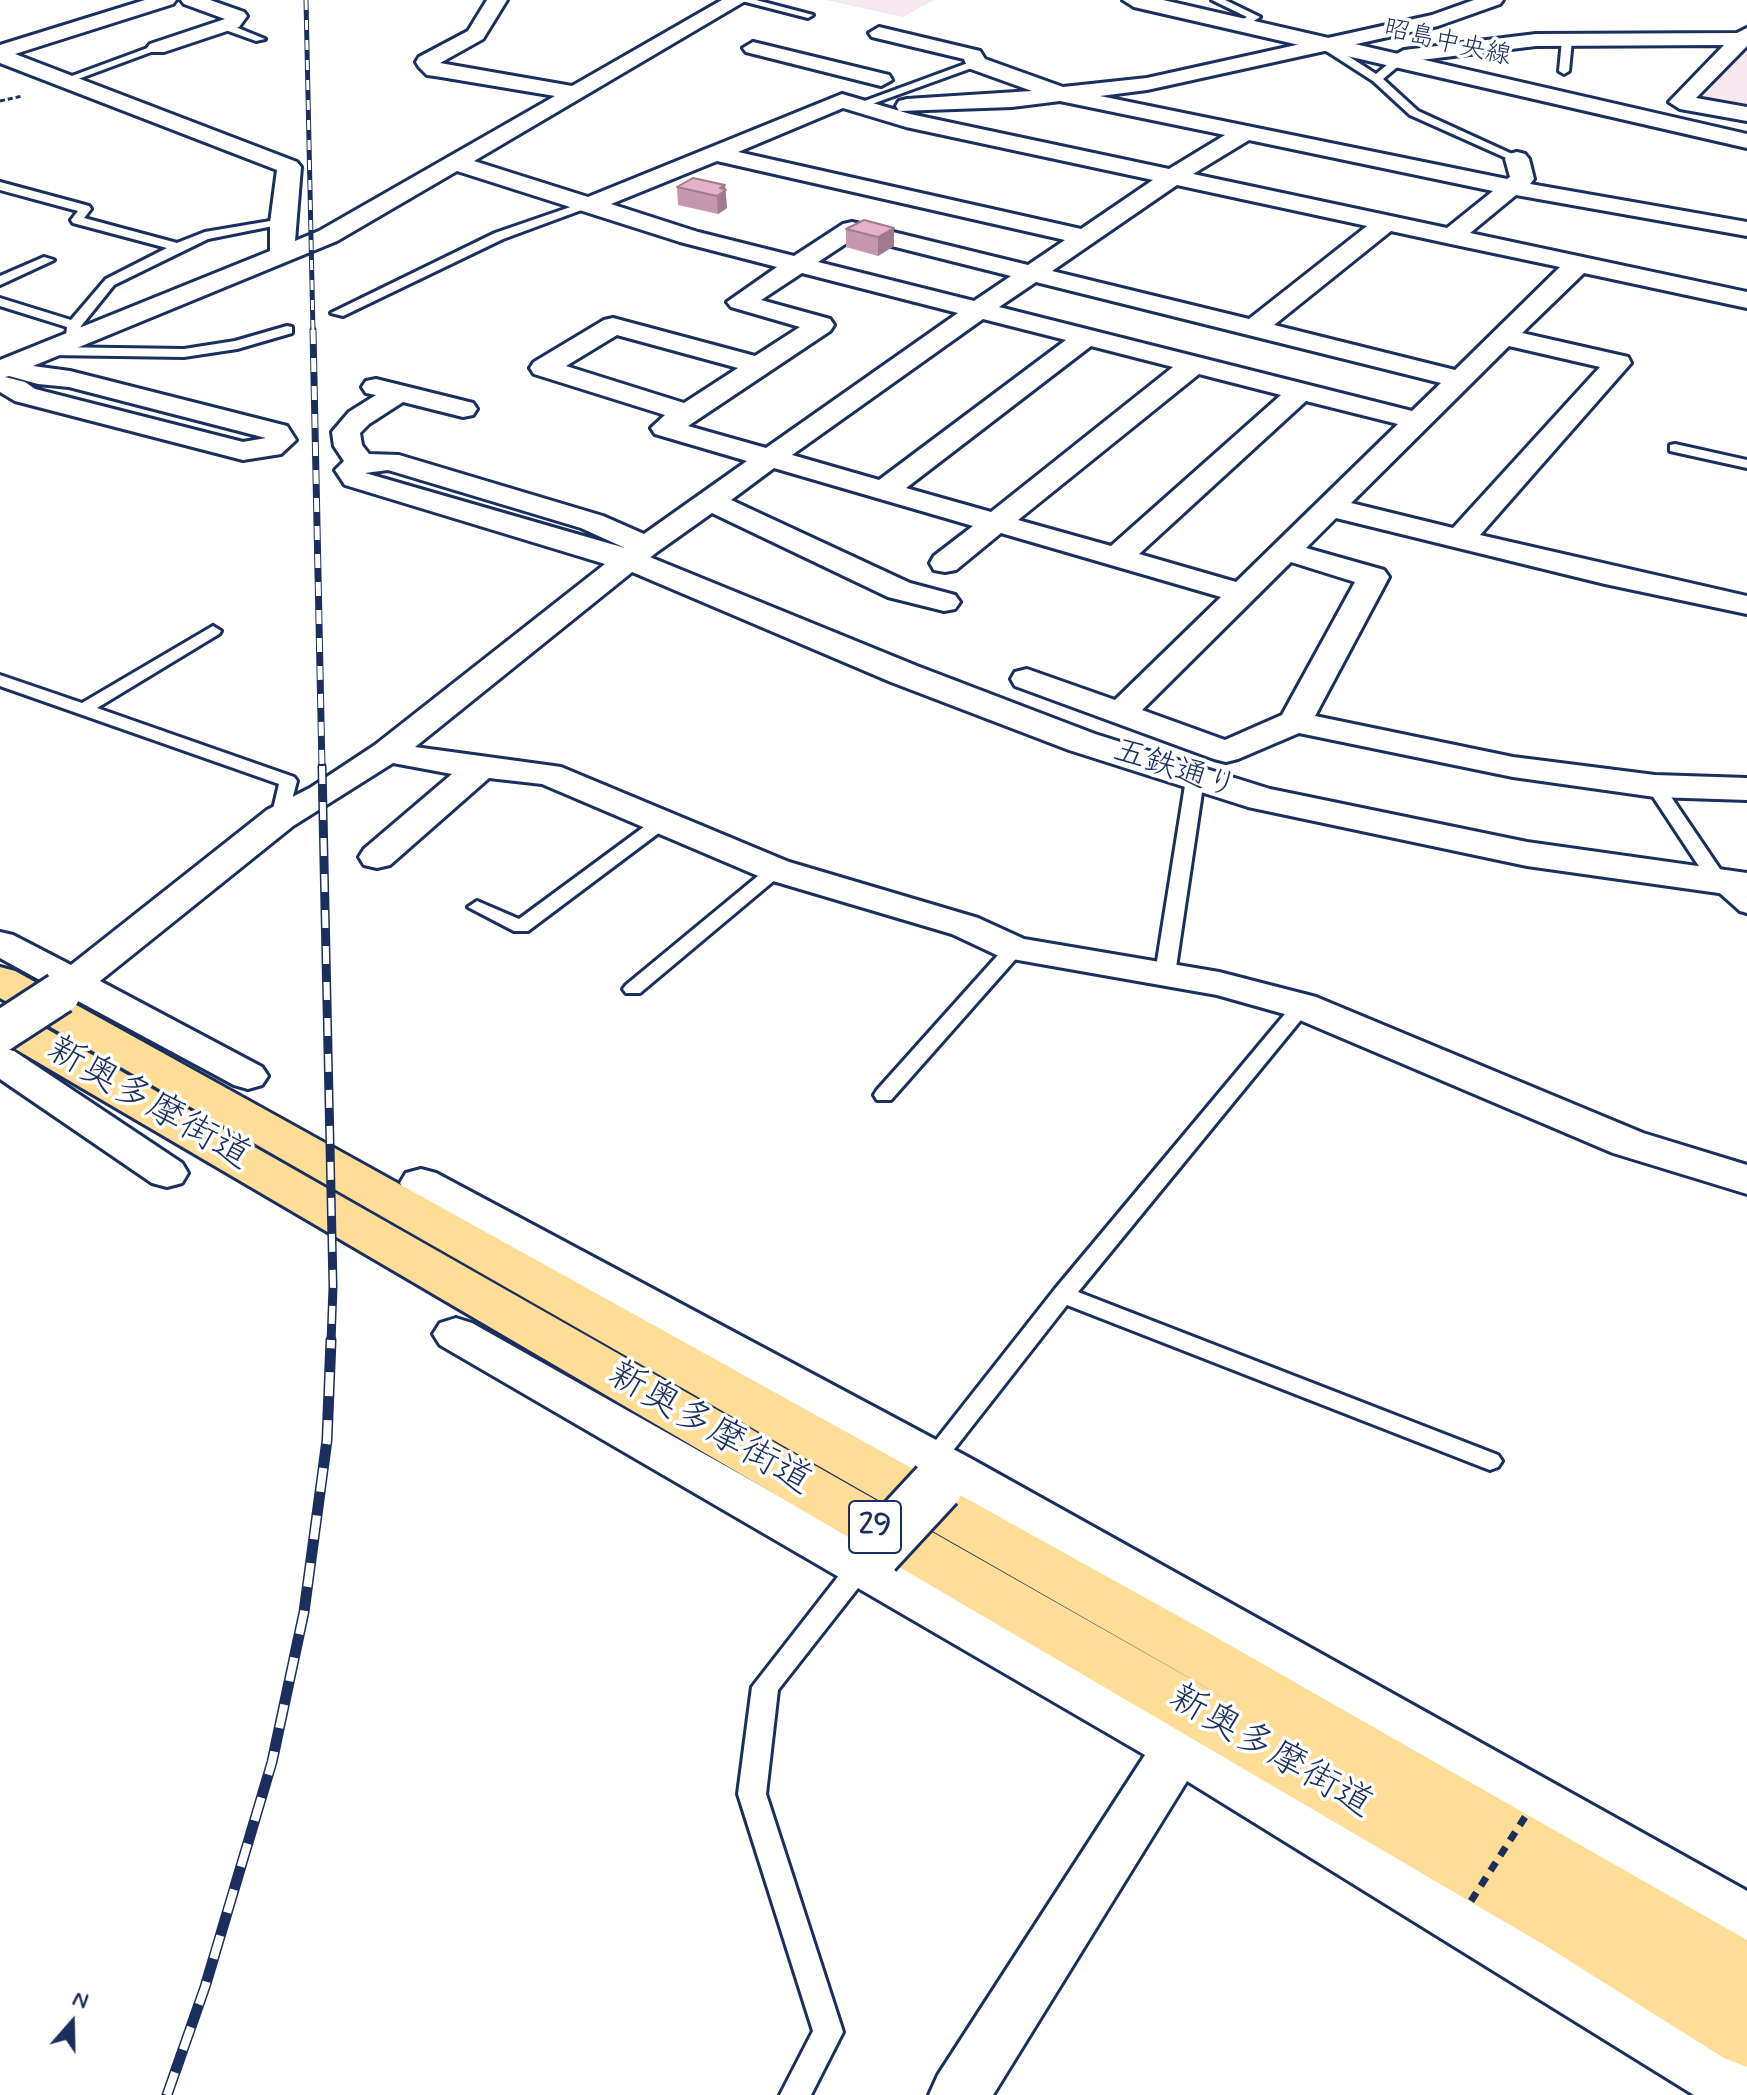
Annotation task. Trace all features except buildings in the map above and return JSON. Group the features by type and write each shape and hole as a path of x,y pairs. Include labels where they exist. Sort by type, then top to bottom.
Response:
{"main road":[{"name":"新奥多摩街道","path":"0,980 1178,1643 1747,1973"},
{"name":"新奥多摩街道","path":"0,1021 1459,1862 1747,2037"}],"street":[{"path":"0,54 166,0"},
{"path":"157,48 232,23 237,16 191,0"},
{"path":"497,0 476,35 427,62 435,70 575,93"},
{"path":"3,374 65,339 328,236 737,0"},
{"name":"昭島中央線","path":"1134,0 1747,141"},
{"path":"860,107 1063,95 1147,84 1444,18 1493,0"},
{"path":"1411,4 1444,18"},
{"path":"1401,59 1444,18"},
{"path":"815,63 901,23"},
{"path":"879,33 973,55 976,63 1063,95 1514,188 1747,229"},
{"path":"1401,59 1536,40 1744,37"},
{"path":"1744,37 1680,102 1747,114"},
{"path":"753,48 881,80"},
{"path":"0,54 289,167 282,223 283,254"},
{"path":"589,205 835,103 1747,300"},
{"path":"0,1032 67,988 280,818 322,795 387,752 635,555 768,458 1174,176 1243,134"},
{"path":"717,154 1085,237"},
{"path":"1451,237 1522,179 1517,159"},
{"path":"456,163 689,237 1418,421"},
{"path":"1254,328 1387,222"},
{"path":"1242,593 665,428 821,325 740,302 852,229 1460,379"},
{"path":"1120,713 1578,264"},
{"path":"687,413 544,368 613,326 757,365"},
{"path":"1459,540 1618,363 1503,337"},
{"path":"883,491 1085,338"},
{"path":"945,563 1193,365"},
{"path":"3,374 70,379 277,432 282,440 271,448 243,451 25,395 3,374"},
{"path":"463,409 388,390 346,432 348,446 361,463 380,460 404,465 592,522 635,555"},
{"path":"1116,558 1301,391"},
{"path":"710,501 899,590 944,602"},
{"path":"1330,507 1459,540 1747,605"},
{"path":"1285,551 1373,577 1295,722"},
{"name":"五鉄通り","path":"635,555 904,674 1082,742 1195,779 1262,799 1527,854 1738,891"},
{"path":"1027,679 1226,752 1295,722 1513,767 1655,786 1747,789"},
{"path":"387,752 549,774 776,870 965,926 1014,949 1165,974 1302,1006 1628,1143 1747,1180"},
{"path":"377,857 482,766"},
{"path":"0,943 67,988 248,1076"},
{"path":"0,1060 167,1173"},
{"path":"421,1183 1536,1798 1747,1920"},
{"path":"456,1334 868,1560 1627,2019 1746,2095"},
{"path":"868,1560 941,1472"},
{"path":"959,2095 1179,1748"}],"lane":[{"path":"743,0 808,15"},
{"path":"1217,0 1255,17 1240,25"},
{"path":"224,26 260,39"},
{"path":"1564,71 1567,40"},
{"path":"1321,43 1377,79 1414,113 1517,159"},
{"path":"66,80 157,48"},
{"path":"1377,79 1401,59"},
{"path":"860,107 976,63"},
{"path":"0,186 85,209 77,220 178,247"},
{"path":"338,313 499,236 589,205"},
{"path":"65,339 110,282 205,236 282,223"},
{"path":"0,281 48,260"},
{"path":"0,302 65,339 184,353 237,345 287,330"},
{"path":"1675,448 1747,464"},
{"path":"82,710 213,631"},
{"path":"0,680 288,781 280,818"},
{"path":"1165,974 1195,779"},
{"path":"1655,786 1738,891"},
{"path":"477,907 521,927 662,822"},
{"path":"633,989 776,870"},
{"path":"884,1095 1014,949"},
{"path":"941,1472 1063,1295 1302,1006"},
{"path":"1063,1295 1490,1461"},
{"path":"795,2095 828,2032 752,1794 765,1687 868,1560"}],"path":[{"path":"1471,1901 1525,1817"}],"shaded area":[{"path":"826,0 934,0 903,17"},
{"path":"1747,43 1747,111 1689,101"}],"railway":[{"path":"306,0 313,332"},
{"path":"313,330 322,768"},
{"path":"322,766 333,1287 331,1342"},
{"path":"167,2095 205,1987 272,1762 304,1612 327,1440 331,1340"}]}
